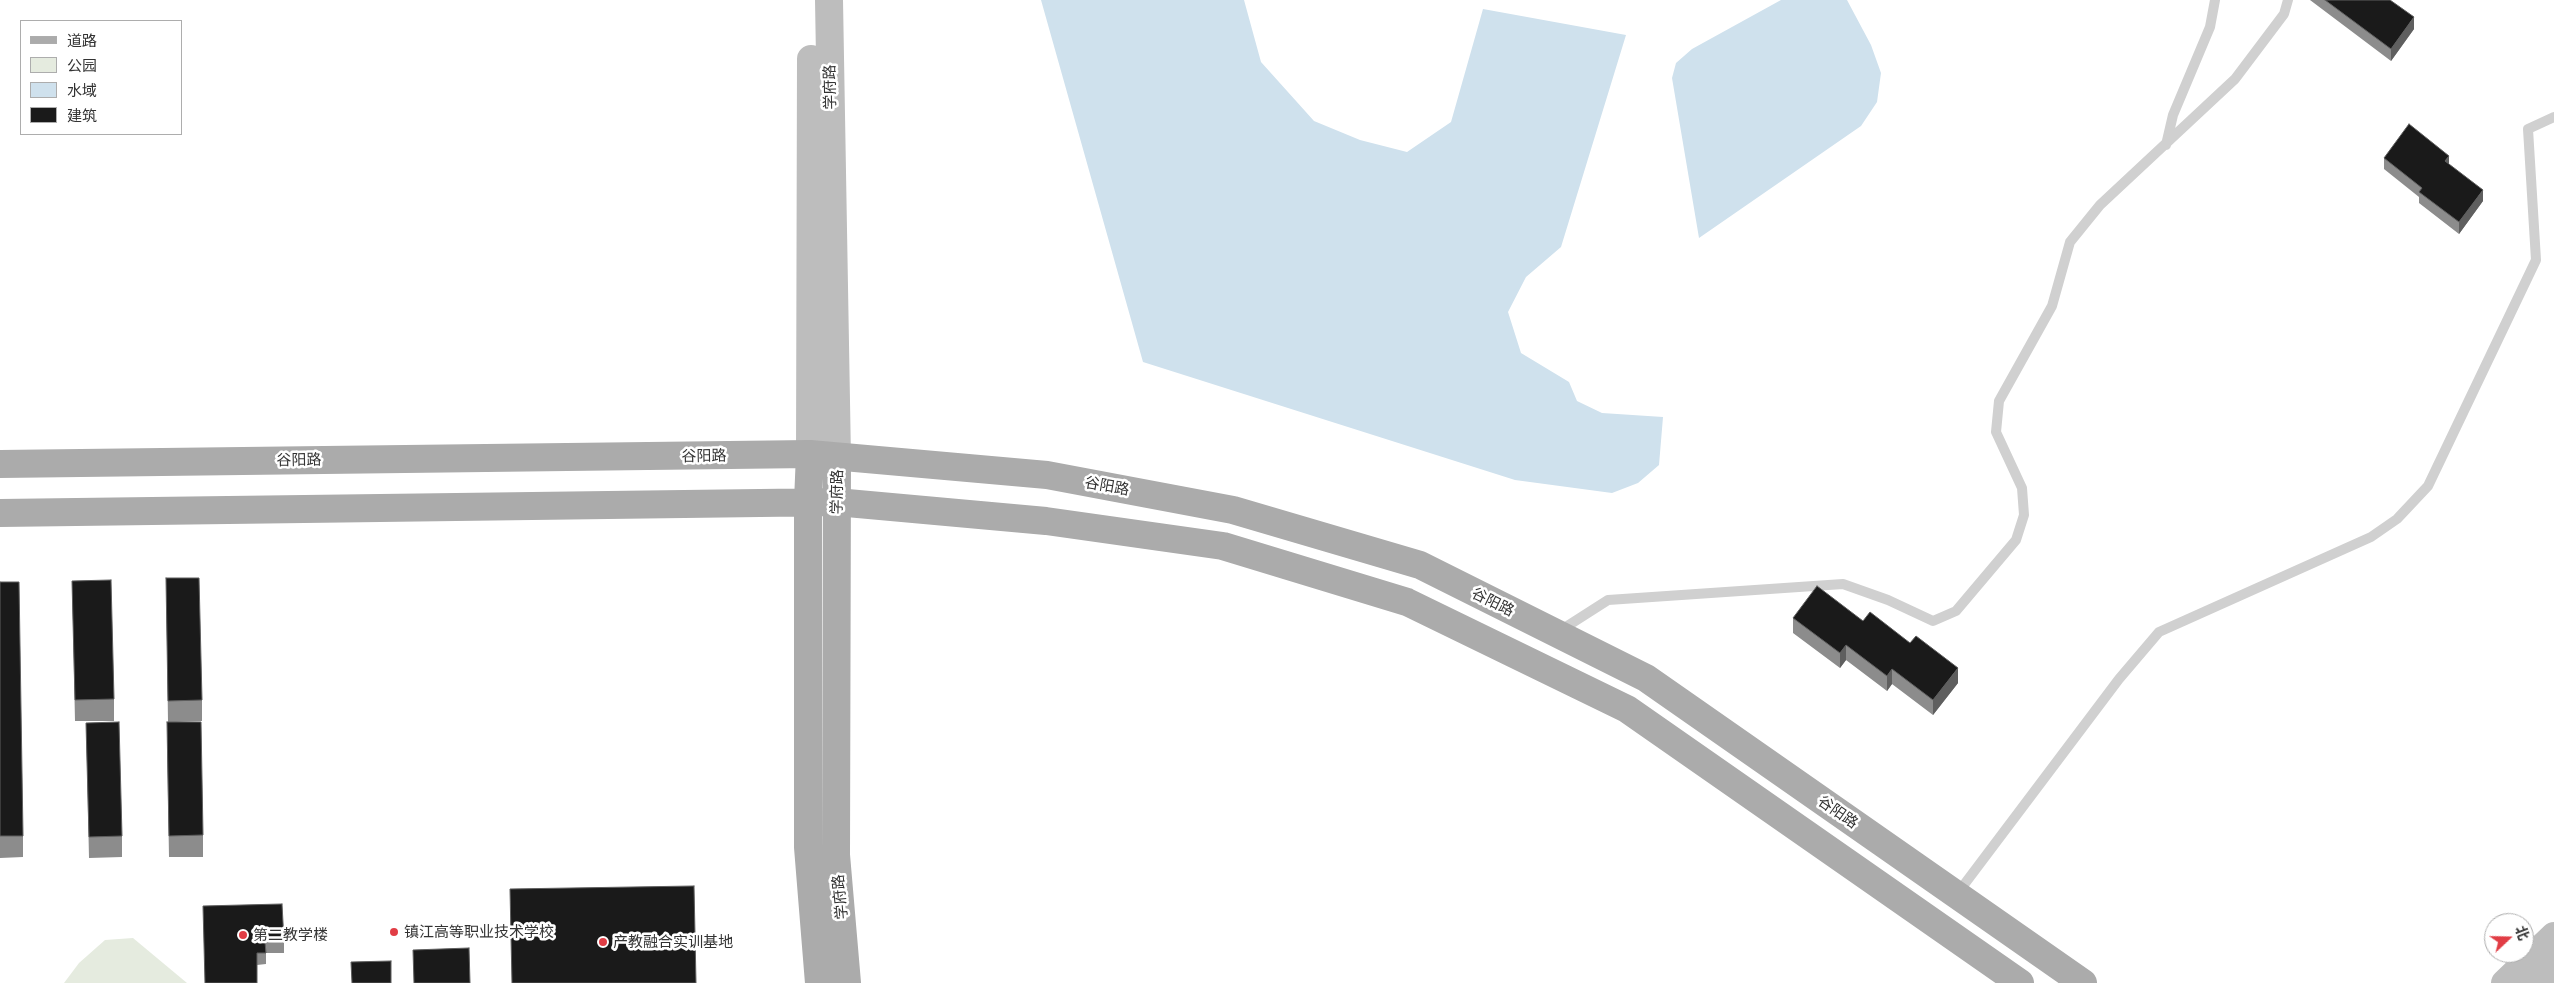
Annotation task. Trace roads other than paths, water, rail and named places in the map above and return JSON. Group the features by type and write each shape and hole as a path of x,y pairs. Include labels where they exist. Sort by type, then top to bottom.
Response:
{"main road":[{"name":"学府路","path":"812,0 810,454 808,501 808,847 819,983"},
{"name":"学府路","path":"829,0 838,458 836,502 836,855 847,983"},
{"name":"谷阳路","path":"0,464 810,454 838,458 1047,475 1233,510 1420,565 1646,678 2083,983"},
{"path":"0,513 808,501 1046,521 1223,546 1407,602 1627,709 2020,983"},
{"path":"2505,983 2554,936"},
{"path":"2534,983 2554,963"}],"lane":[{"path":"2166,145 2173,115 2210,27 2215,0"},
{"path":"1556,633 1608,600 1843,584 1888,600 1933,621 1956,611 2016,540 2024,515 2022,488 1996,432 1999,401 2052,306 2070,242 2100,205 2166,145 2234,79 2284,14 2288,0"},
{"path":"1956,894 2119,679 2159,632 2371,537 2397,520 2428,486 2536,260 2528,129 2554,117"}],"water":[{"path":"1041,0 1244,0 1261,62 1314,121 1360,140 1407,152 1451,122 1483,9 1626,35 1561,247 1526,277 1508,312 1521,353 1569,382 1577,401 1602,413 1663,417 1659,465 1638,483 1612,493 1515,480 1143,362"},
{"path":"1781,0 1847,0 1871,45 1881,73 1877,102 1861,126 1699,238 1672,78 1676,63 1692,49"}],"place":[{"name":"镇江高等职业技术学校","path":"394,932"},
{"name":"第二教学楼","path":"243,935"},
{"name":"产教融合实训基地","path":"603,942"}]}
